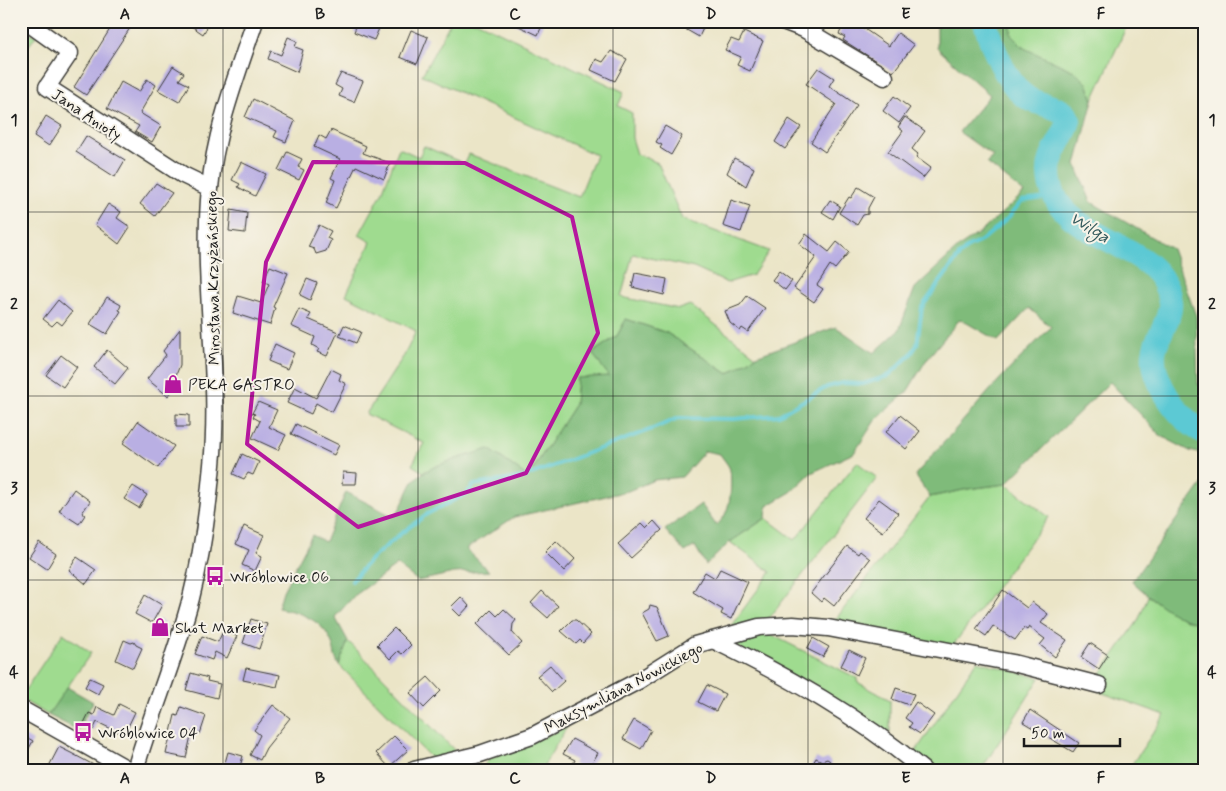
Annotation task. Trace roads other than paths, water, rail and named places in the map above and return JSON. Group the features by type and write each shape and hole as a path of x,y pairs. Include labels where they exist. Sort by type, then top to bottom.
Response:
{"street":[{"name":"Jana Anioły","path":"29,21 28,23 70,53 47,88 183,176 210,188"},
{"name":"Mirosława Krzyżańskiego","path":"135,770 191,596 202,546 212,462 214,410 209,287 210,188 220,133 255,21"},
{"path":"783,21 804,29 885,77"},
{"name":"Maksymiliana Nowickiego","path":"414,770 480,754 532,736 638,681 695,645 759,627 793,625 828,628 1014,663 1099,685"},
{"path":"713,640 751,658 840,709 896,746 924,770"},
{"path":"21,709 129,770"}],"waterway":[{"name":"Wilga","path":"985,21 1000,62 1012,83 1026,97 1062,111 1069,120 1050,165 1049,172 1054,196 1067,213 1086,227 1148,264 1163,280 1170,302 1170,309 1155,346 1154,364 1157,375 1162,387 1177,410 1186,420 1205,432"},
{"path":"352,581 369,561 399,535 427,514 466,494 474,485 524,477 678,418 734,419 779,415 827,387 843,383 863,384 888,376 911,354 917,345 922,307 959,256 968,247 981,241 1006,220 1022,201 1054,197"}],"place":[{"name":"PEKA GASTRO","path":"173,384"},
{"name":"Wróblowice 06","path":"215,576"},
{"name":"Shot Market","path":"160,627"},
{"name":"Wróblowice 04","path":"83,732"}]}
